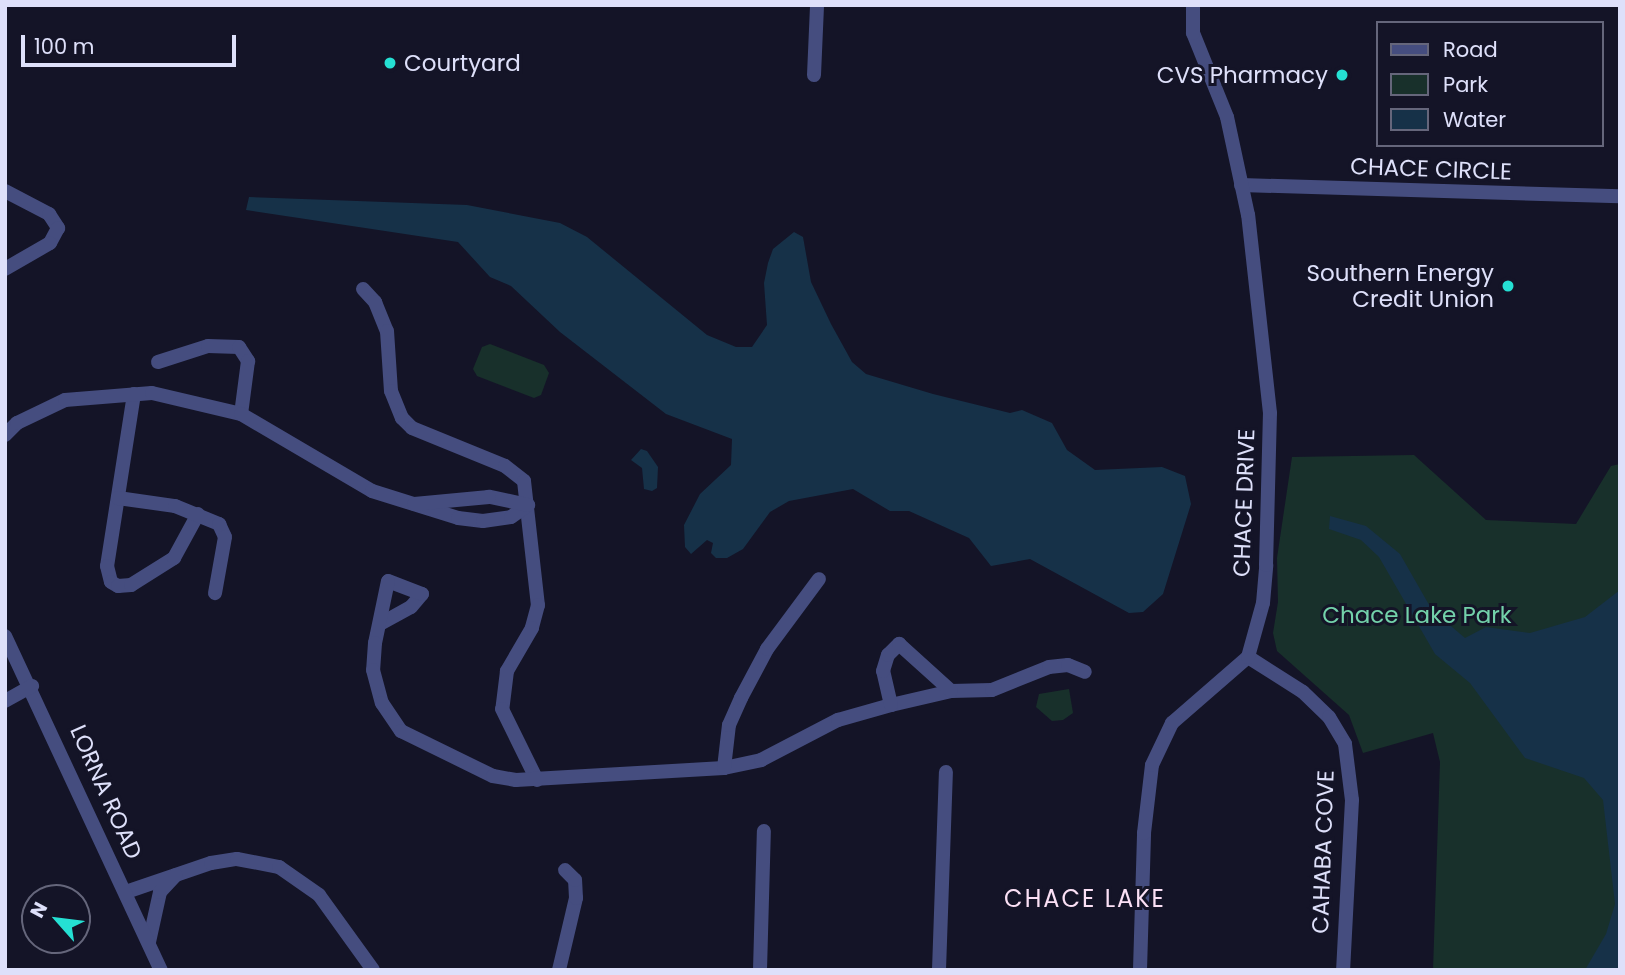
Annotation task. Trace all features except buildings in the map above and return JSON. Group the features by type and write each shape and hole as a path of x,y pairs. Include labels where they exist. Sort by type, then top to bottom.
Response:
{"street":[{"path":"814,75 817,5"},
{"name":"CHACE DRIVE","path":"1193,5 1193,33 1227,117 1241,185 1270,413 1263,603 1248,657"},
{"name":"CHACE CIRCLE","path":"1241,185 1620,196"},
{"path":"5,191 49,214 58,228 50,243 5,269"},
{"path":"363,289 374,302 387,331 391,391 402,418 412,428 505,466 524,481 538,605 532,628 507,671 502,709 537,780"},
{"path":"158,362 208,346 239,347 248,361 241,414"},
{"path":"5,435 17,423 65,400 152,393 241,414 372,491 414,504 483,521 511,517 528,505"},
{"path":"134,394 107,566 111,582 118,586 131,585 174,558 198,514"},
{"path":"117,498 198,514 219,524 225,537 215,593"},
{"path":"414,504 512,498 528,505"},
{"path":"724,768 729,724 741,698 767,649 819,579"},
{"path":"380,624 373,670 382,703 401,731 493,776 537,780 724,768 761,760 838,720 891,705 951,691 992,690 1049,667 1069,665 1084,672"},
{"name":"LORNA ROAD","path":"5,636 32,686 161,970"},
{"path":"891,705 883,671 888,654 899,644 951,691"},
{"path":"1140,970 1144,833 1152,765 1172,723 1248,657"},
{"name":"CAHABA COVE","path":"1248,657 1303,692 1329,717 1345,744 1352,800 1343,970"},
{"path":"5,701 32,686"},
{"path":"939,970 946,772"},
{"path":"760,970 764,831"},
{"path":"126,892 179,871 237,859 279,867 319,895 373,970"},
{"path":"559,970 576,898 575,880 565,870"},
{"path":"149,942 160,892 179,871"}],"green space":[{"path":"490,344 544,365 549,373 541,395 534,398 477,376 473,369 482,347"},
{"name":"Chace Lake Park","path":"1414,455 1486,520 1576,524 1611,466 1620,464 1620,970 1433,970 1440,762 1433,733 1363,753 1349,715 1277,651 1273,633 1278,602 1277,558 1292,457"},
{"path":"1069,689 1073,713 1063,720 1052,721 1036,707 1039,694"}],"water":[{"path":"249,197 467,205 560,223 587,237 707,335 736,347 752,347 767,325 764,283 768,263 773,249 794,232 803,237 811,282 831,324 852,362 866,374 1010,413 1022,410 1052,423 1067,450 1095,470 1162,467 1185,476 1191,504 1163,594 1143,612 1129,613 1030,559 991,566 969,538 909,511 890,511 853,489 789,501 770,512 743,549 727,558 716,558 711,553 713,543 707,540 691,554 685,547 684,525 700,494 731,465 732,439 666,414 560,332 511,286 490,277 458,242 246,210"},
{"path":"641,449 647,451 658,467 657,488 652,491 644,489 642,468 631,460"},
{"path":"1330,516 1366,526 1400,554 1432,610 1465,638 1486,627 1530,633 1585,617 1620,590 1620,970 1585,970 1606,934 1615,904 1603,800 1584,778 1525,758 1470,683 1435,654 1379,557 1361,540 1329,529"}],"place":[{"name":"Courtyard","path":"390,63"},
{"name":"CVS Pharmacy","path":"1342,75"},
{"name":"Southern Energy Credit Union","path":"1508,286"}],"district":[{"name":"CHACE LAKE","path":"1085,899"}]}
